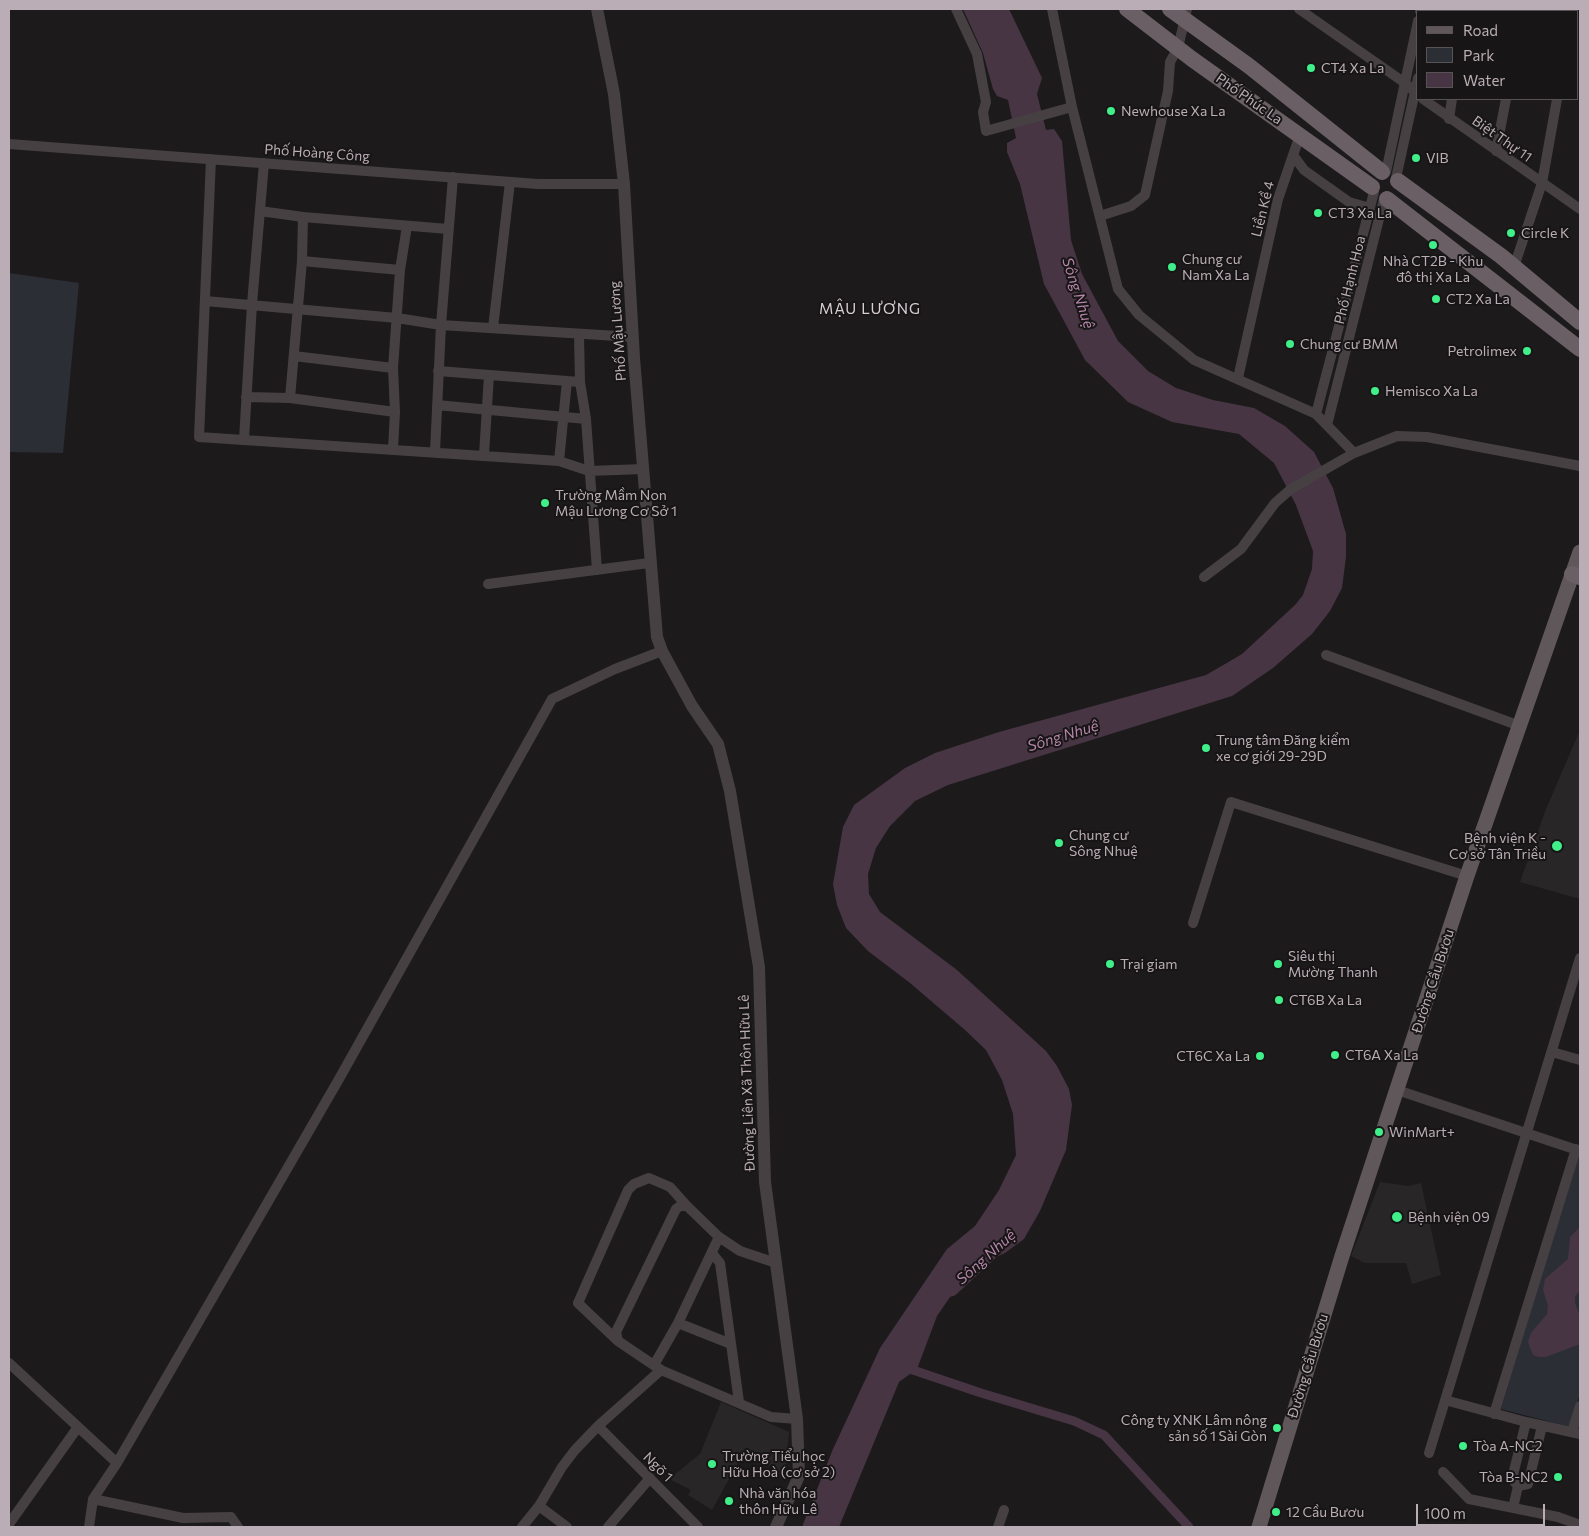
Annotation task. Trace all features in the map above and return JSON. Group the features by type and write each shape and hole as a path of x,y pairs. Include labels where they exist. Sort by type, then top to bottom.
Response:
{"highway":[{"name":"Phố Phúc La","path":"1127,9 1300,135 1377,197 1580,349"},
{"name":"Phố Phúc La","path":"1170,9 1186,14 1248,66 1391,176 1514,267 1580,322"},
{"path":"1391,176 1399,186 1395,194 1377,197 1374,178 1391,176"}],"main road":[{"name":"Đường Cầu Bươu","path":"1259,1527 1342,1256 1468,876 1520,726 1576,575 1580,552"}],"street":[{"name":"Phố Mậu Lương","path":"597,9 614,94 624,184 632,337 649,563 657,637 662,652"},
{"path":"956,9 977,54 986,102 983,112 986,131 1072,107"},
{"path":"1052,9 1072,107 1118,289 1140,315 1194,360 1316,414 1354,453"},
{"name":"Biệt Thự 11","path":"1299,9 1405,83 1416,93"},
{"path":"1100,216 1131,206 1145,195 1168,91 1170,62 1178,48 1186,14"},
{"path":"1391,176 1405,83 1416,31"},
{"path":"1391,176 1416,100"},
{"name":"Biệt Thự 11","path":"1424,100 1580,210"},
{"path":"1449,119 1452,100"},
{"path":"1496,151 1506,100"},
{"path":"1514,267 1542,183 1557,100"},
{"name":"Liền Kề 4","path":"1238,378 1278,199 1300,135"},
{"name":"Phố Hoàng Công","path":"9,144 510,182 624,184"},
{"path":"1293,155 1304,170 1349,202 1377,197"},
{"path":"211,159 199,437 559,461 589,471 643,469"},
{"path":"244,440 252,304 264,163"},
{"path":"436,452 438,370 453,177"},
{"path":"493,328 510,182"},
{"name":"Phố Hạnh Hoa","path":"1316,414 1377,197"},
{"name":"Phố Hạnh Hoa","path":"1327,425 1377,197"},
{"path":"260,211 303,217 448,229"},
{"path":"290,398 302,261 303,217"},
{"path":"393,449 395,412 393,368 400,270 407,226"},
{"path":"302,261 400,270"},
{"path":"205,301 397,318 441,325 632,337"},
{"path":"579,335 580,382 586,419 598,570"},
{"path":"294,356 393,368"},
{"path":"438,370 580,382"},
{"path":"484,455 489,375"},
{"path":"559,461 567,382"},
{"path":"246,397 290,398 395,412"},
{"path":"437,405 586,419"},
{"path":"1204,577 1241,549 1275,503 1291,489 1354,453 1397,436 1427,437 1580,466"},
{"path":"488,584 649,563"},
{"path":"89,1527 93,1499 117,1462 340,1079 552,699 615,669 662,652"},
{"name":"Đường Liên Xã Thôn Hữu Lê","path":"662,652 692,706 718,744 730,791 759,967 765,1182 797,1419 799,1476 776,1527"},
{"path":"1326,655 1520,726"},
{"path":"1193,923 1231,802 1468,876"},
{"path":"1429,1453 1580,958"},
{"path":"1552,1052 1580,1060"},
{"path":"1397,1090 1578,1150 1494,1414"},
{"path":"776,1263 749,1256 719,1237 670,1187 648,1178 634,1184 628,1190 578,1303 618,1341 658,1368 771,1416 797,1419"},
{"path":"618,1341 617,1328 676,1209 680,1206 687,1206"},
{"path":"522,1527 539,1506 562,1467 598,1426 658,1368 719,1237"},
{"path":"712,1253 720,1263 738,1402"},
{"path":"678,1323 731,1344"},
{"path":"9,1363 117,1462"},
{"path":"1445,1400 1576,1434 1580,1406"},
{"path":"1518,1486 1512,1479 1526,1422"},
{"name":"Ngõ 1","path":"598,1426 698,1527"},
{"path":"1518,1486 1528,1484 1542,1426"},
{"path":"9,1524 78,1427"},
{"path":"1443,1472 1469,1499 1558,1517 1580,1525"},
{"path":"608,1527 650,1478"},
{"path":"1513,1508 1518,1486"},
{"path":"93,1499 183,1518 230,1517 238,1527"},
{"path":"539,1506 567,1527"},
{"path":"998,1527 1004,1510"}],"shaded area":[{"name":"Bệnh viện K - Cơ sở Tân Triều","path":"1580,730 1580,899 1520,882 1546,809"},
{"name":"Bệnh viện 09","path":"1380,1182 1409,1186 1421,1183 1441,1275 1412,1284 1406,1263 1365,1263 1351,1256"},
{"name":"Trường Tiểu học Hữu Hoà (cơ sở 2)","path":"721,1402 789,1432 785,1474 744,1452 712,1510 688,1495 691,1490 669,1479 700,1454"}],"green space":[{"path":"9,273 79,283 63,453 9,452"},
{"path":"1577,1157 1580,1158 1580,1393 1570,1427 1501,1409"}],"water":[{"path":"963,9 1009,9 1042,78 1037,94 1046,130 1054,129 1062,141 1071,240 1082,274 1118,341 1148,371 1176,388 1213,400 1254,408 1285,426 1314,452 1333,488 1346,534 1346,557 1342,588 1330,611 1312,634 1273,668 1232,696 948,785 915,801 890,826 876,848 868,874 869,894 880,912 957,970 1046,1051 1057,1066 1069,1089 1072,1105 1066,1150 1040,1211 1024,1239 1005,1253 970,1268 937,1316 917,1369 899,1382 839,1527 802,1527 833,1449 880,1348 947,1249 975,1226 999,1190 1016,1155 1013,1114 1002,1080 986,1050 910,983 868,951 846,928 837,905 833,884 843,827 854,805 905,768 935,753 999,732 1206,675 1242,654 1295,605 1303,595 1312,569 1313,551 1296,505 1274,463 1239,434 1172,422 1128,402 1085,360 1044,284 1020,184 1007,152 1007,143 1016,138 1008,100 997,96 993,89 983,53"},
{"path":"1580,1227 1580,1290 1575,1297 1575,1303 1580,1316 1580,1344 1546,1357 1538,1357 1533,1355 1528,1342 1531,1333 1547,1314 1548,1306 1543,1290 1545,1279 1568,1259 1570,1237"}],"waterway":[{"name":"Sông Nhuệ","path":"951,1289 993,1250"},
{"path":"904,1367 1074,1421 1104,1435 1189,1527"}],"place":[{"name":"CT4 Xa La","path":"1311,68"},
{"name":"Newhouse Xa La","path":"1111,111"},
{"name":"VIB","path":"1416,158"},
{"name":"CT3 Xa La","path":"1318,213"},
{"name":"Circle K","path":"1511,233"},
{"name":"Nhà CT2B - Khu đô thị Xa La","path":"1433,245"},
{"name":"Chung cư Nam Xa La","path":"1172,267"},
{"name":"CT2 Xa La","path":"1436,299"},
{"name":"Chung cư BMM","path":"1290,344"},
{"name":"Petrolimex","path":"1527,351"},
{"name":"Hemisco Xa La","path":"1375,391"},
{"name":"Trường Mầm Non Mậu Lương Cơ Sở 1","path":"545,503"},
{"name":"Trung tâm Đăng kiểm xe cơ giới 29-29D","path":"1206,748"},
{"name":"Chung cư Sông Nhuệ","path":"1059,843"},
{"name":"Bệnh viện K - Cơ sở Tân Triều","path":"1557,846"},
{"name":"Trại giam","path":"1110,964"},
{"name":"Siêu thị Mường Thanh","path":"1278,964"},
{"name":"CT6B Xa La","path":"1279,1000"},
{"name":"CT6A Xa La","path":"1335,1055"},
{"name":"CT6C Xa La","path":"1260,1056"},
{"name":"WinMart+","path":"1379,1132"},
{"name":"Bệnh viện 09","path":"1397,1217"},
{"name":"Công ty XNK Lâm nông sản số 1 Sài Gòn","path":"1277,1428"},
{"name":"Tòa A-NC2","path":"1463,1446"},
{"name":"Trường Tiểu học Hữu Hoà (cơ sở 2)","path":"712,1464"},
{"name":"Tòa B-NC2","path":"1558,1477"},
{"name":"Nhà văn hóa thôn Hữu Lê","path":"729,1501"},
{"name":"12 Cầu Bươu","path":"1276,1512"}],"district":[{"name":"MẬU LƯƠNG","path":"870,309"}]}
